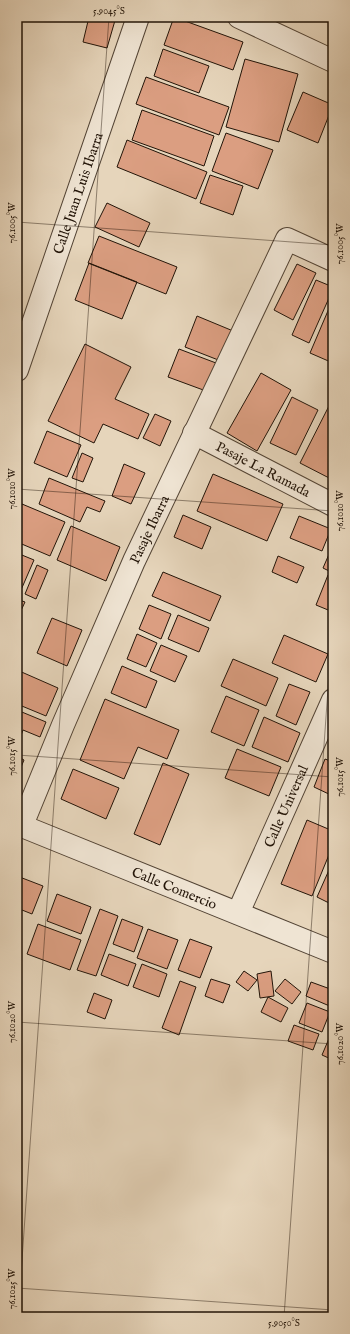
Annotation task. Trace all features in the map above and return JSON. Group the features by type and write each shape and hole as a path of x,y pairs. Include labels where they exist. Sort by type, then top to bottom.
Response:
{"street":[{"name":"Calle Juan Luis Ibarra","path":"17,370 138,17"},
{"path":"239,17 333,61"},
{"name":"Pasaje Ibarra","path":"19,824 134,561 287,239 333,260"},
{"name":"Pasaje La Ramada","path":"194,432 333,505"},
{"name":"Calle Universal","path":"238,913 333,700"},
{"name":"Calle Comercio","path":"19,824 333,952"}],"building":[{"path":"89,17 116,17 107,48 83,42"},
{"path":"174,17 243,42 233,70 164,45"},
{"path":"163,49 209,66 199,93 154,76"},
{"path":"245,59 298,74 279,142 226,127"},
{"path":"146,77 229,107 219,135 136,104"},
{"path":"303,92 333,105 318,143 287,130"},
{"path":"142,110 214,136 204,166 132,140"},
{"path":"226,133 273,150 258,189 212,171"},
{"path":"127,140 207,172 196,199 117,167"},
{"path":"210,175 243,186 233,215 200,203"},
{"path":"107,203 150,223 139,247 95,227"},
{"path":"99,236 177,267 166,294 88,263"},
{"path":"89,263 137,282 122,319 75,300"},
{"path":"297,264 316,273 293,320 274,310"},
{"path":"316,280 333,287 333,289 309,343 292,335"},
{"path":"333,299 333,363 310,353"},
{"path":"197,316 238,333 226,363 185,347"},
{"path":"85,344 131,367 115,399 149,414 138,439 103,424 94,443 48,421"},
{"path":"179,349 216,363 206,391 168,377"},
{"path":"261,373 291,390 257,451 227,433"},
{"path":"292,397 318,410 296,455 270,443"},
{"path":"333,398 333,480 300,463"},
{"path":"155,414 171,421 160,446 143,438"},
{"path":"47,431 81,445 67,477 34,463"},
{"path":"82,453 93,458 83,482 72,478"},
{"path":"124,464 145,473 131,504 112,496"},
{"path":"213,474 283,504 267,541 197,511"},
{"path":"49,478 105,501 100,512 87,507 80,522 39,504"},
{"path":"22,504 65,522 50,556 17,542 17,514"},
{"path":"183,515 211,527 202,549 174,537"},
{"path":"299,516 331,529 322,551 290,538"},
{"path":"71,526 120,547 106,581 57,560"},
{"path":"333,545 333,573 323,568"},
{"path":"17,553 34,560 21,590 17,589"},
{"path":"278,556 304,567 297,583 272,572"},
{"path":"37,565 48,570 36,599 25,594"},
{"path":"163,572 221,596 210,621 152,596"},
{"path":"328,575 333,577 333,612 316,605"},
{"path":"17,599 25,602 18,617 17,617"},
{"path":"149,605 171,614 161,639 139,629"},
{"path":"178,615 209,628 199,652 168,639"},
{"path":"52,618 82,630 67,666 37,653"},
{"path":"137,634 157,643 146,667 127,659"},
{"path":"284,635 328,654 316,682 272,663"},
{"path":"161,645 187,656 175,682 150,671"},
{"path":"233,659 278,678 266,706 221,686"},
{"path":"122,666 157,681 146,708 111,693"},
{"path":"17,670 58,688 46,716 17,704"},
{"path":"289,684 310,692 296,725 276,716"},
{"path":"226,696 259,710 244,746 211,732"},
{"path":"105,699 179,730 167,759 138,747 124,779 80,760"},
{"path":"17,710 46,722 40,737 23,730 19,741 17,740"},
{"path":"264,717 300,733 288,762 252,747"},
{"path":"237,749 281,767 269,796 225,778"},
{"path":"17,756 24,760 17,777"},
{"path":"325,759 333,762 333,796 314,787"},
{"path":"163,763 189,774 160,845 134,834"},
{"path":"73,769 119,788 106,819 61,799"},
{"path":"307,820 333,831 333,845 312,896 281,884"},
{"path":"333,861 333,905 317,897"},
{"path":"17,876 43,886 32,914 17,908"},
{"path":"57,894 91,907 81,934 47,921"},
{"path":"100,909 118,916 96,976 77,970"},
{"path":"122,919 143,927 134,952 113,944"},
{"path":"38,924 81,940 70,970 27,954"},
{"path":"148,929 178,940 167,969 137,958"},
{"path":"190,939 212,947 200,978 178,970"},
{"path":"109,954 136,964 128,986 101,975"},
{"path":"142,964 167,974 159,997 133,987"},
{"path":"244,971 257,980 248,991 236,982"},
{"path":"271,971 274,996 260,998 257,974"},
{"path":"211,979 230,985 223,1003 205,996"},
{"path":"285,979 301,992 292,1004 275,991"},
{"path":"180,981 196,987 179,1035 162,1028"},
{"path":"311,982 333,990 332,1007 306,996"},
{"path":"94,993 112,1000 105,1019 87,1012"},
{"path":"268,997 288,1008 281,1022 261,1012"},
{"path":"307,1003 330,1012 322,1032 299,1023"},
{"path":"294,1025 319,1034 313,1050 288,1041"},
{"path":"333,1029 333,1060 322,1055"}]}
